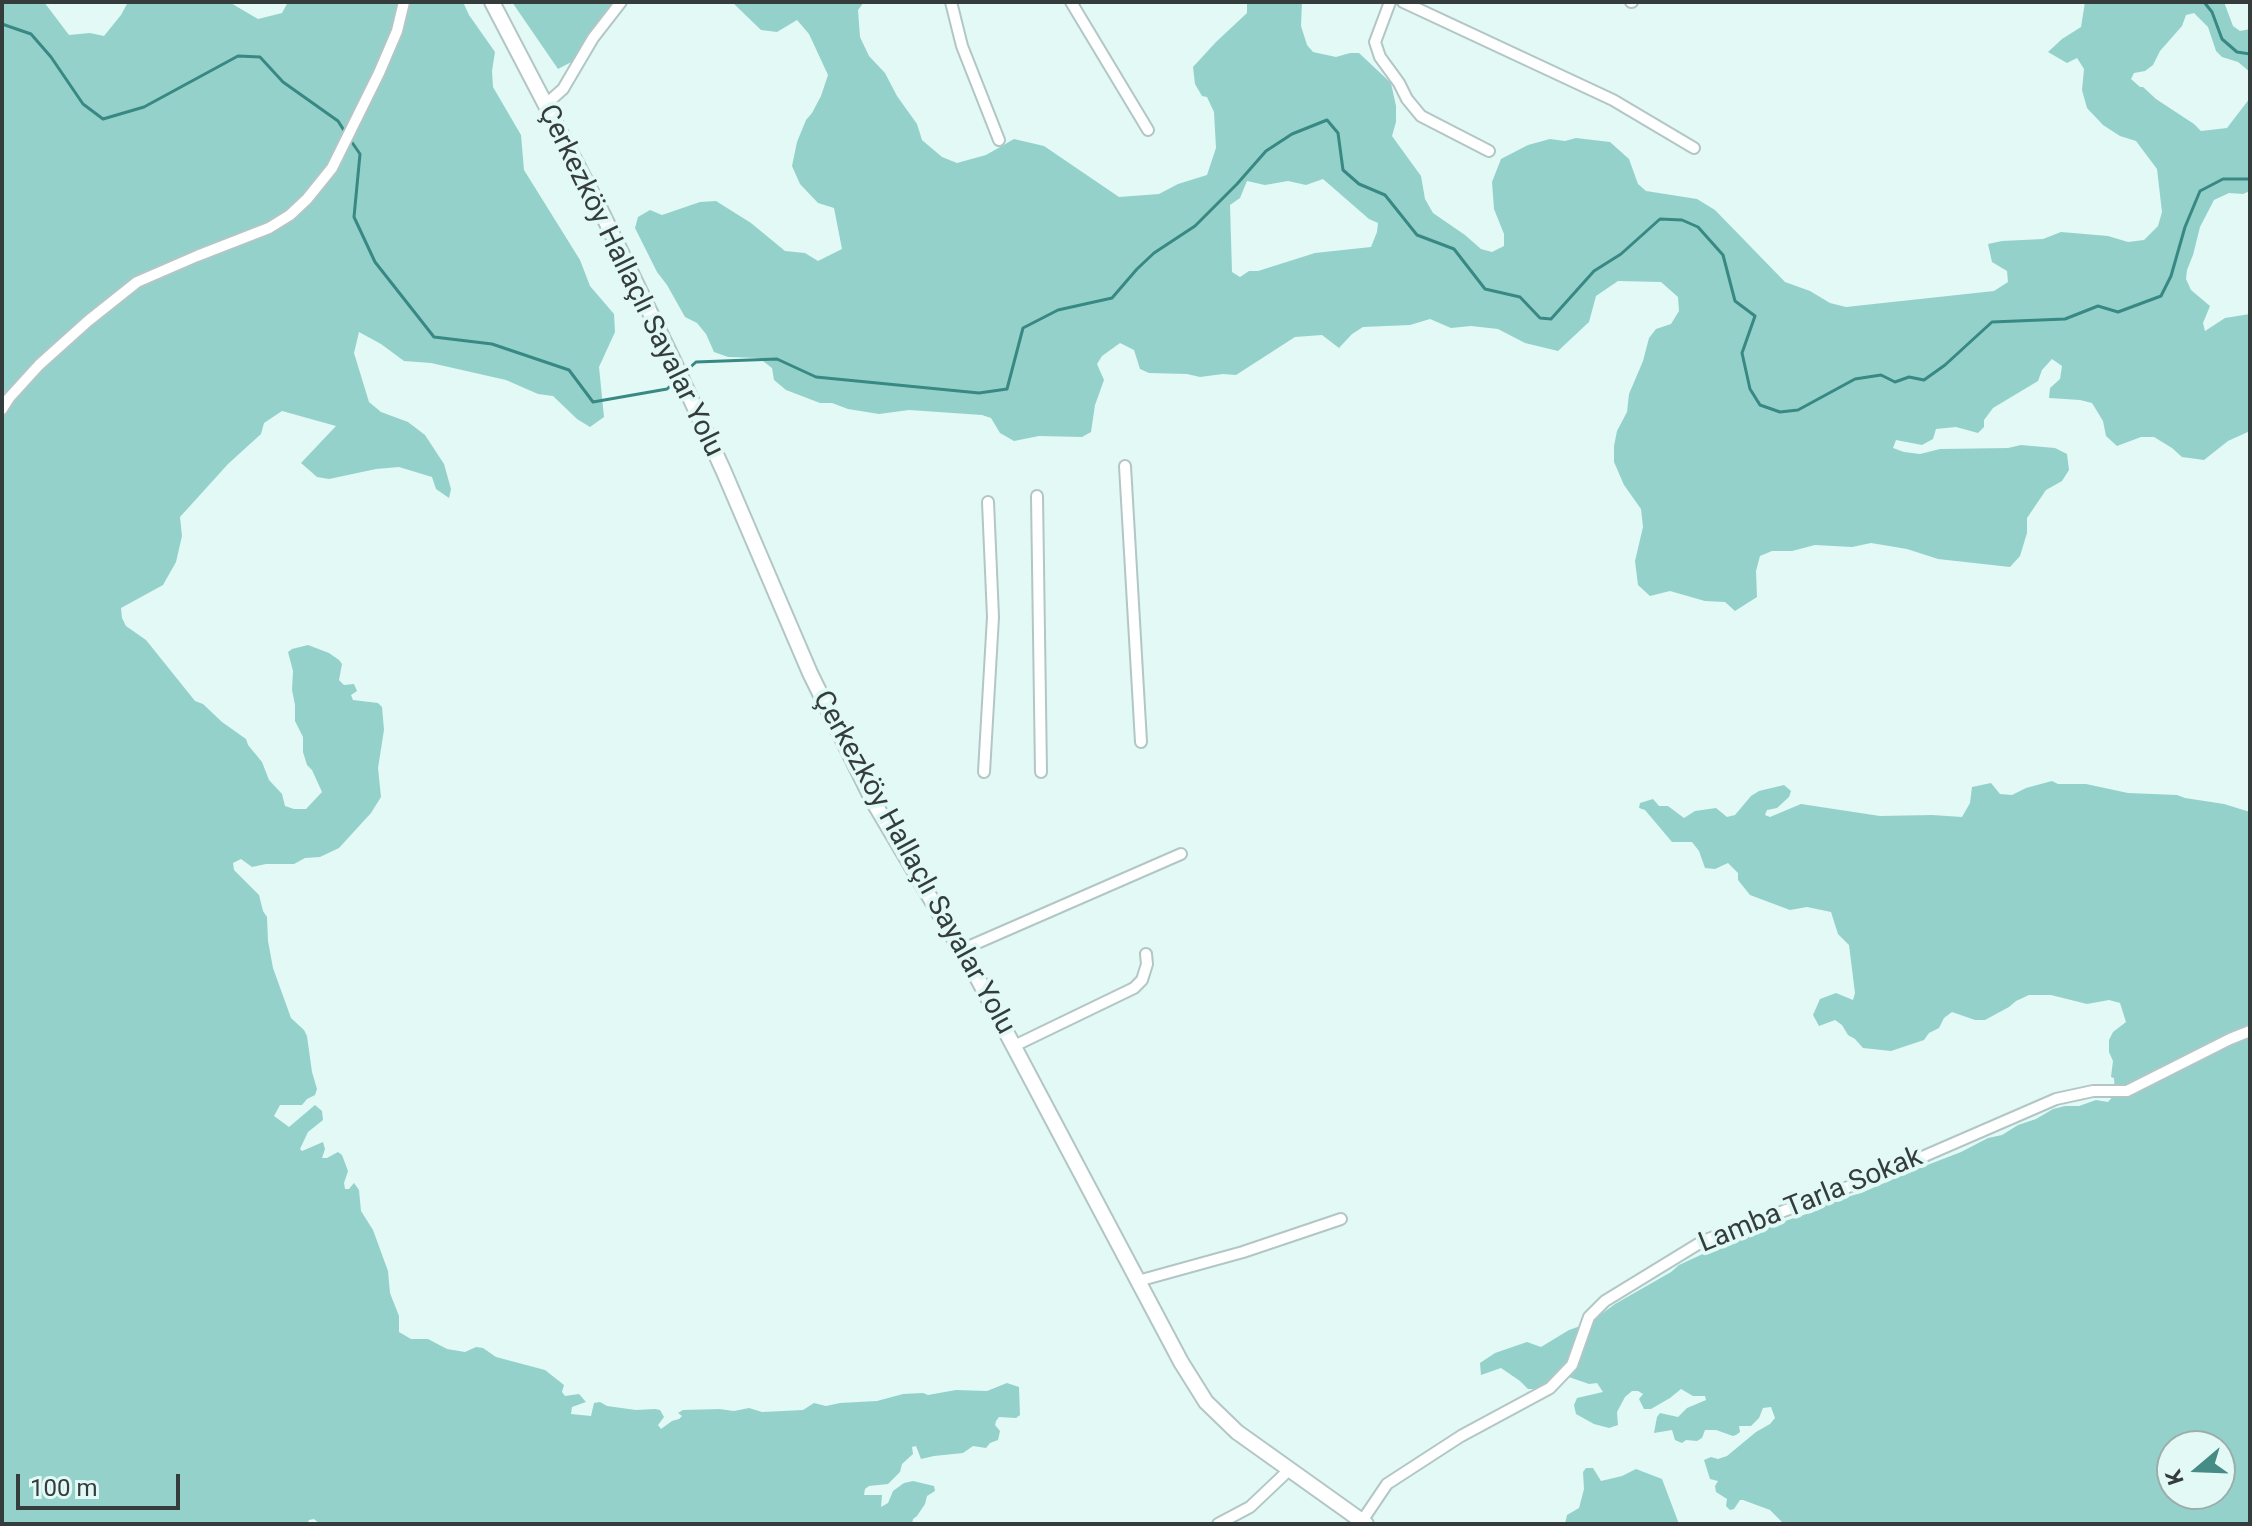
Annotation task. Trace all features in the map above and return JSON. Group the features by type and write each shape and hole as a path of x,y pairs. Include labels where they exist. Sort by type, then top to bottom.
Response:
{"main road":[{"name":"Çerkezköy Hallaçlı Sayalar Yolu","path":"492,2 600,209 673,360 824,702 873,801 1014,1046 1181,1362 1206,1402 1237,1432 1364,1523"}],"street":[{"path":"2,409 39,365 137,282 269,228 290,215 307,199 332,168 397,31 404,2"},
{"path":"545,105 563,89 593,38 621,2"},
{"path":"951,2 962,46 999,140"},
{"path":"1071,2 1148,130"},
{"path":"1390,2 1375,42 1380,57 1407,99 1421,116 1489,151"},
{"path":"1403,2 1613,100 1694,148"},
{"path":"1125,466 1141,742"},
{"path":"1037,496 1041,772"},
{"path":"984,772 993,617 988,502"},
{"path":"961,950 1181,854"},
{"path":"1014,1046 1134,988 1142,980 1147,964 1146,954"},
{"name":"Lamba Tarla Sokak","path":"1364,1523 1387,1484 1461,1436 1550,1388 1572,1365 1589,1317 1605,1301 1703,1241 1883,1174 2056,1099 2093,1091 2127,1091 2250,1031"},
{"path":"1138,1281 1243,1252 1341,1219"},
{"path":"1218,1524 1250,1507 1289,1470"}],"shaded area":[{"path":"2,2 44,2 69,35 90,33 104,36 128,2 229,2 258,19 282,13 288,2 463,2 495,52 493,87 521,135 524,170 580,260 590,286 614,314 615,332 599,367 604,417 590,427 553,396 538,394 506,380 431,363 404,361 359,332 354,353 369,402 381,412 408,422 425,435 444,464 451,489 449,498 436,489 432,477 399,467 329,479 317,477 301,463 336,426 282,411 264,423 261,434 228,464 180,517 182,536 176,562 163,585 121,608 122,618 126,626 146,640 195,701 246,739 262,762 269,780 282,794 285,806 306,809 322,792 307,765 303,737 295,721 293,671 288,652 308,645 329,653 342,664 339,680 344,685 354,684 357,691 351,695 353,700 378,703 382,707 384,730 378,768 381,797 371,813 339,848 294,864 252,867 241,859 233,863 234,870 259,895 267,917 273,968 291,1018 307,1036 317,1089 315,1095 302,1105 280,1105 274,1116 289,1127 315,1105 322,1111 323,1120 308,1132 300,1149 302,1151 323,1142 325,1149 322,1158 338,1152 342,1155 348,1171 345,1189 354,1183 359,1190 361,1211 373,1230 388,1271 390,1293 399,1316 399,1332 411,1339 428,1339 447,1349 465,1352 476,1347 483,1348 496,1357 545,1370 564,1385 562,1392 565,1396 579,1394 586,1402 572,1407 571,1414 591,1416 594,1403 600,1402 636,1410 660,1410 664,1417 658,1425 661,1429 679,1419 682,1416 678,1413 683,1410 803,1410 814,1403 826,1406 877,1401 903,1394 987,1391 1007,1383 1019,1387 1020,1415 1016,1418 999,1417 995,1425 1000,1431 998,1440 986,1448 973,1446 963,1453 921,1459 916,1446 912,1447 913,1454 888,1484 865,1489 864,1495 882,1495 881,1507 888,1503 893,1491 904,1483 913,1481 934,1486 935,1491 927,1496 912,1524 320,1524 314,1519 307,1524 2,1524"},
{"path":"512,2 625,2 581,57 558,69"},
{"path":"732,2 864,2 858,10 860,37 869,56 885,73 917,124 922,140 942,157 957,163 986,155 1014,139 1044,146 1119,197 1159,194 1207,175 1216,148 1214,112 1207,97 1202,96 1195,84 1193,67 1247,13 1247,2 1302,2 1301,26 1307,45 1313,52 1336,57 1359,53 1391,83 1396,106 1392,136 1421,176 1425,199 1433,213 1481,249 1492,252 1504,246 1504,234 1494,209 1492,182 1501,159 1528,145 1550,139 1610,142 1629,159 1638,184 1646,191 1697,199 1715,210 1785,282 1846,307 1994,291 2008,282 2007,271 1992,262 1988,244 2043,239 2061,232 2108,236 2128,242 2144,240 2158,226 2162,212 2157,169 2136,141 2120,136 2103,125 2087,108 2082,90 2084,69 2077,58 2067,63 2048,52 2081,27 2085,2 2224,2 2233,26 2240,31 2250,29 2250,72 2216,51 2208,27 2194,13 2186,15 2182,26 2160,51 2153,65 2145,71 2134,73 2131,79 2201,131 2227,128 2250,98 2250,191 2229,193 2214,200 2200,227 2186,279 2191,290 2210,306 2203,323 2205,331 2225,318 2250,314 2250,431 2228,441 2204,460 2182,457 2154,437 2141,437 2117,446 2106,436 2103,421 2092,403 2049,398 2050,388 2060,379 2062,366 2052,359 2042,370 2038,381 1993,408 1978,433 1956,427 1936,429 1933,439 1922,445 1896,440 1893,448 1920,454 1940,449 2021,445 2055,448 2067,454 2069,470 2062,481 2046,490 2027,518 2027,533 2020,556 2010,567 1938,559 1907,549 1871,543 1852,547 1815,545 1792,551 1772,551 1760,556 1756,571 1757,597 1735,611 1725,602 1705,601 1670,591 1650,596 1638,585 1635,561 1643,527 1641,509 1624,485 1614,462 1614,446 1649,338 1656,329 1671,324 1679,311 1678,297 1661,282 1618,281 1596,296 1589,322 1558,351 1525,343 1498,329 1471,326 1451,328 1430,319 1410,325 1363,327 1339,348 1322,335 1295,337 1236,375 1200,377 1149,373 1140,369 1134,350 1120,343 1102,356 1097,364 1104,380 1095,405 1091,432 1082,437 1039,436 1014,441 1000,433 991,418 982,415 909,410 879,414 820,403 786,390 774,380 772,368 759,358 728,357 714,352 697,323 685,317 635,228 638,217 650,210 662,215 700,202 716,201 751,223 785,251 805,253 818,261 842,249 834,208 818,203 800,184 792,166 797,142 821,96 828,75 809,34 797,20 777,32 761,30","holes":["1323,179 1369,219 1378,223 1371,247 1315,253 1249,271 1240,277 1232,272 1230,205 1240,198 1247,181 1265,185 1288,181 1306,185"]},
{"path":"2052,781 2128,793 2177,795 2250,812 2250,1524 1784,1524 1770,1510 1743,1500 1730,1510 1726,1506 1727,1499 1716,1492 1718,1481 1710,1479 1704,1460 1727,1456 1770,1424 1775,1418 1771,1407 1763,1408 1751,1426 1739,1426 1740,1432 1736,1435 1705,1430 1697,1441 1686,1440 1682,1443 1675,1440 1672,1430 1654,1433 1657,1417 1660,1413 1678,1417 1687,1408 1706,1400 1705,1396 1693,1396 1681,1389 1651,1409 1644,1409 1639,1399 1643,1394 1632,1391 1617,1412 1618,1425 1609,1428 1576,1414 1574,1405 1577,1398 1603,1392 1597,1383 1589,1384 1566,1376 1537,1389 1528,1389 1501,1368 1481,1375 1480,1363 1495,1353 1527,1342 1541,1347 1569,1330 1589,1323 1679,1265 1748,1233 1861,1193 1988,1138 2002,1135 2053,1109 2096,1100 2108,1102 2115,1094 2109,1040 2113,1032 2126,1022 2120,1003 2109,1000 2087,1004 2051,995 2029,995 1985,1020 1952,1012 1924,1040 1891,1051 1863,1048 1835,1020 1819,1026 1813,1015 1820,999 1836,993 1853,1000 1855,993 1849,945 1838,934 1831,912 1807,907 1790,910 1750,895 1738,880 1738,873 1728,863 1715,869 1705,868 1692,842 1672,842 1645,810 1639,808 1640,803 1653,799 1659,806 1668,806 1684,818 1695,811 1716,808 1727,817 1735,815 1759,791 1784,785 1791,791 1789,797 1777,808 1767,810 1765,815 1770,817 1801,804 1880,816 1962,817 1970,803 1972,787 1991,783 2000,794 2012,795"},
{"path":"1586,1468 1593,1468 1601,1481 1636,1469 1662,1479 1679,1524 1565,1524 1567,1515 1579,1508"}],"waterway":[{"path":"2204,2 2212,12 2222,39 2237,52 2250,54"},
{"path":"2,24 31,34 83,104 103,119 144,107 238,56 260,57 283,82 338,121 345,132"},
{"path":"685,372 696,362 777,359 816,377 979,393 1007,389 1023,328 1058,310 1112,298 1154,253 1195,226 1266,151 1292,134 1327,120 1338,133 1343,170 1359,184 1385,195 1417,235 1454,249 1485,289 1520,297 1540,318 1551,319 1594,271 1621,254 1660,219 1682,220 1698,227 1723,255 1735,301 1755,316 1742,353 1750,389 1760,405 1780,412 1798,410 1855,379 1881,375 1895,382 1909,377 1924,380 1992,322 2065,319 2098,306 2118,312 2161,296 2171,276 2185,227 2200,191 2223,179 2250,179"},
{"path":"349,138 360,154 354,217 375,262 434,337 492,344 569,370 593,402 667,389 677,380"}]}
